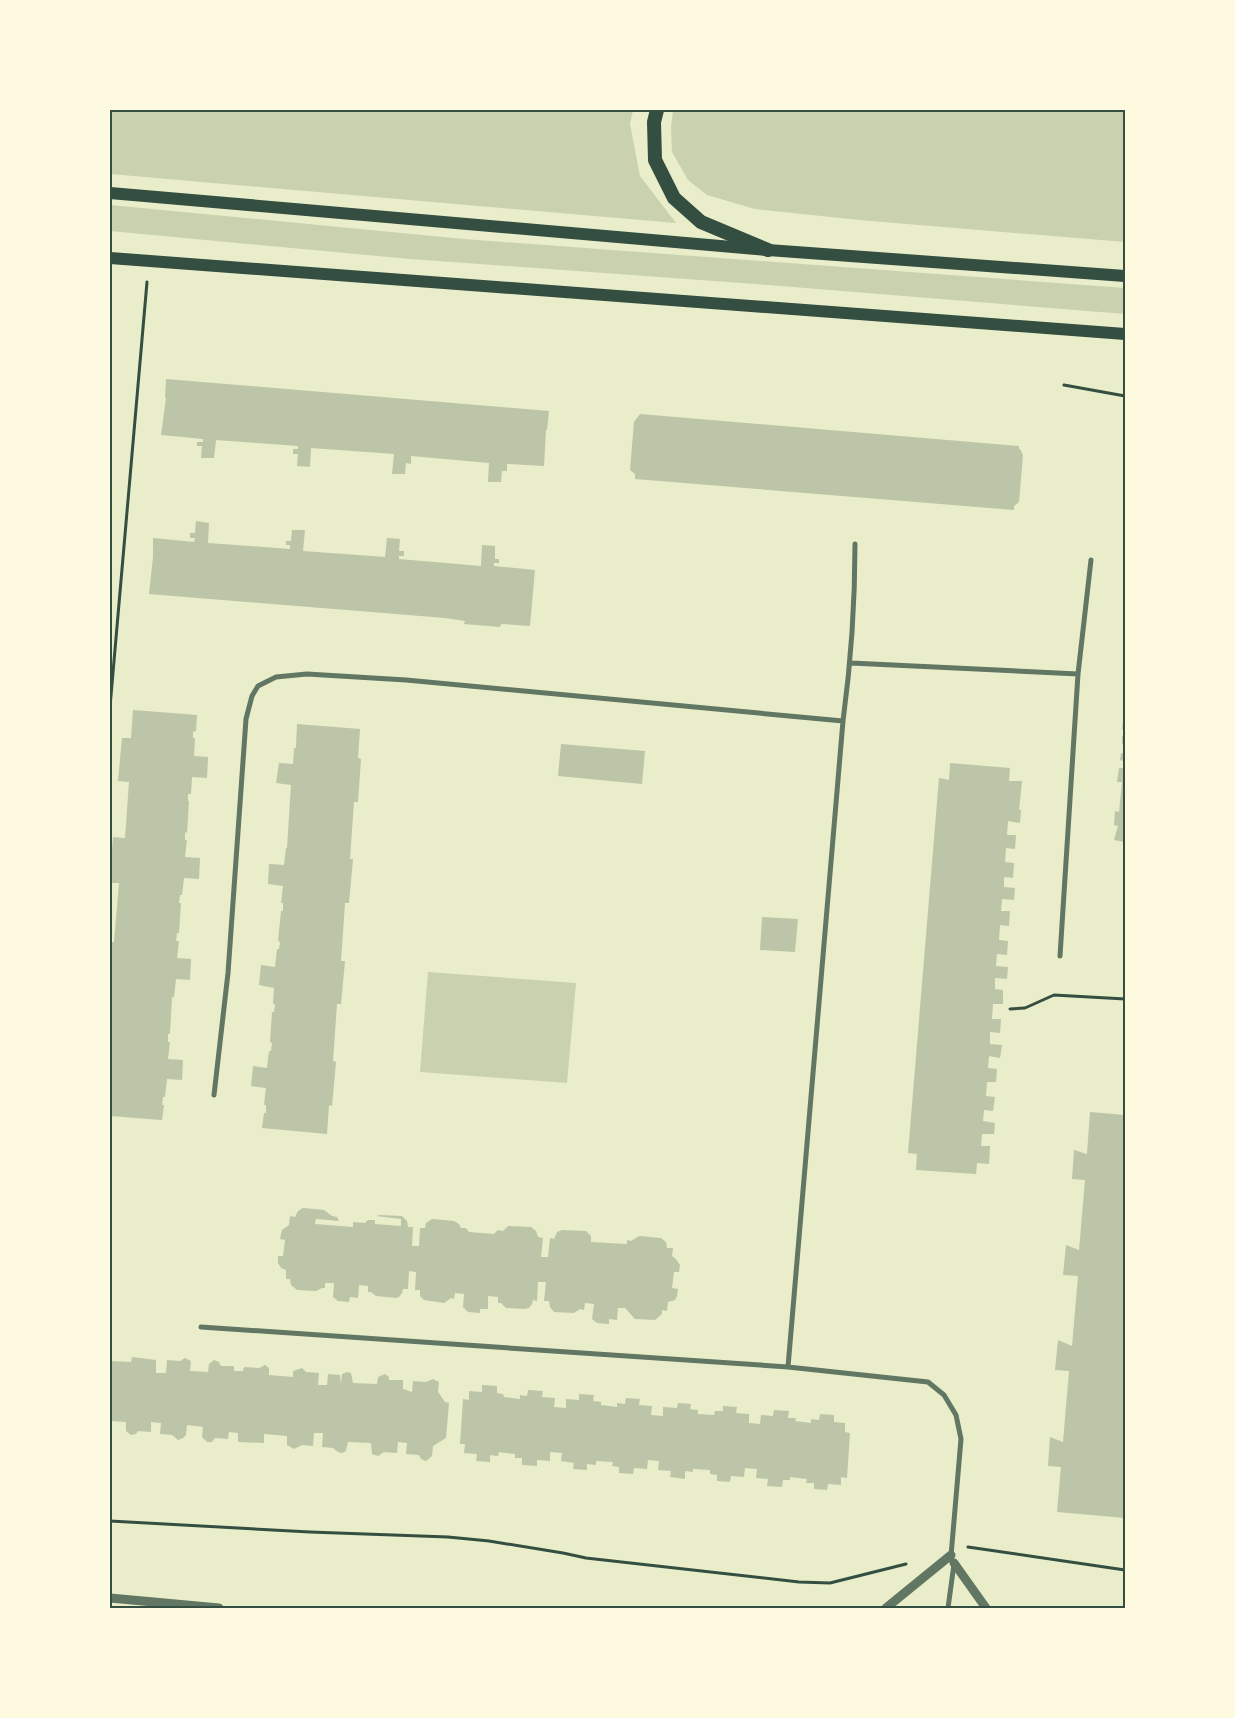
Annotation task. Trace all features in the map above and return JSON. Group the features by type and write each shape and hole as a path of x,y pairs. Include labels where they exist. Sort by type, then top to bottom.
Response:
{"highway":[{"path":"657,110 654,122 655,160 674,198 702,222 768,250"}],"main road":[{"path":"110,193 768,250 1125,276"},
{"path":"110,258 1125,334"}],"street":[{"path":"788,1367 843,721 851,664 855,544"},
{"path":"1060,956 1078,674 1091,560"},
{"path":"851,664 1078,674"},
{"path":"214,1095 228,973 246,719 252,696 258,686 276,677 307,674 406,680 843,721"},
{"path":"201,1327 788,1367 928,1382 944,1395 956,1414 961,1439 948,1608"},
{"path":"886,1608 952,1559"},
{"path":"952,1559 986,1608"},
{"path":"110,1598 219,1608"}],"path":[{"path":"110,706 149,262"},
{"path":"1064,385 1125,396"},
{"path":"1010,1009 1025,1008 1054,995 1125,999"},
{"path":"110,1521 310,1532 448,1537 489,1541 586,1558 799,1582 830,1582 914,1562"},
{"path":"952,1544 1125,1570"}],"green space":[{"path":"110,110 633,110 630,124 640,176 676,223 110,174"},
{"path":"673,110 1125,110 1125,242 859,220 755,209 707,195 688,180 672,152 671,127"},
{"path":"110,205 464,239 1125,288 1125,314 755,284 410,259 110,231"},
{"path":"428,972 576,983 567,1083 420,1072"}],"building":[{"path":"166,379 549,411 544,466 507,464 507,471 502,471 501,482 488,482 489,463 411,456 411,464 406,463 405,474 392,474 394,454 311,448 310,467 297,466 298,454 293,454 293,449 298,449 298,446 216,440 214,458 201,458 202,446 197,446 197,442 203,442 203,439 161,435 166,398"},
{"path":"640,414 1019,446 1023,455 1019,502 1014,506 1014,510 635,479 635,474 630,470 634,422"},
{"path":"196,521 209,523 208,543 290,549 290,545 286,545 286,541 291,541 292,530 305,530 303,551 385,557 387,538 400,539 399,551 404,551 404,556 399,556 399,559 481,566 482,545 495,546 495,559 499,559 499,563 494,563 494,566 535,570 530,626 501,624 500,627 464,624 465,621 445,618 149,594 153,538 194,542 195,538 190,538 190,533 195,533"},
{"path":"133,710 197,715 196,731 193,732 193,738 195,738 194,756 208,757 207,778 192,777 191,794 188,794 185,857 200,858 199,879 184,878 182,895 180,895 179,933 177,933 176,941 179,941 177,958 191,959 190,980 176,979 174,997 172,997 170,1034 168,1034 168,1042 170,1042 168,1059 183,1060 182,1080 167,1079 162,1105 164,1105 162,1120 110,1116 110,942 114,942 119,883 110,883 110,874 113,837 125,838 129,782 118,781 122,738 131,738"},
{"path":"1124,712 1125,729 1122,729"},
{"path":"297,724 360,729 358,758 361,759 358,802 354,802 350,859 353,859 349,903 345,903 341,961 345,961 341,1004 337,1004 333,1061 336,1062 332,1106 329,1105 327,1134 262,1128 264,1113 266,1113 266,1105 264,1105 266,1088 251,1086 253,1066 267,1068 269,1051 271,1051 272,1012 274,1012 275,1004 273,1004 274,988 259,985 261,965 275,967 277,949 279,949 281,911 283,911 283,903 281,903 283,886 268,884 269,864 284,865 287,848 291,785 276,783 279,763 293,764"},
{"path":"1122,736 1125,736 1125,745 1122,744"},
{"path":"561,744 645,751 642,784 558,776"},
{"path":"1121,753 1125,754 1125,842 1114,840 1118,826 1114,825 1115,811 1119,812 1122,782 1117,782 1119,768 1123,768 1123,761 1120,760"},
{"path":"950,763 1010,768 1009,781 1022,781 1019,810 1021,810 1020,823 1008,821 1007,835 1016,835 1015,849 1006,848 1005,862 1014,863 1013,878 1004,877 1004,887 1015,888 1014,900 1002,899 1001,911 1010,911 1009,926 1000,925 999,940 1008,941 1007,955 997,954 996,966 1008,967 1007,979 995,978 995,989 1003,990 1003,1004 993,1004 992,1019 1001,1019 1000,1033 990,1032 990,1044 1002,1045 1000,1058 989,1056 988,1068 997,1069 996,1082 987,1082 986,1096 995,1097 993,1111 984,1110 983,1121 995,1123 994,1134 982,1134 981,1146 990,1146 989,1164 977,1163 976,1174 916,1170 917,1154 908,1153 939,778 949,780"},
{"path":"762,917 798,919 795,952 760,950"},
{"path":"1090,1112 1125,1115 1125,1518 1057,1512 1061,1467 1048,1466 1050,1437 1063,1442 1069,1371 1055,1370 1058,1340 1072,1346 1078,1276 1063,1275 1066,1245 1079,1250 1085,1180 1072,1179 1074,1150 1087,1154"},
{"path":"303,1208 324,1210 337,1217 339,1221 316,1219 315,1224 353,1227 353,1222 365,1223 368,1220 375,1220 375,1224 401,1226 401,1219 376,1216 402,1216 407,1221 408,1227 413,1227 412,1246 419,1246 420,1228 425,1228 426,1223 432,1219 454,1221 461,1228 466,1228 469,1232 494,1234 498,1230 503,1231 508,1226 531,1227 536,1231 538,1237 543,1238 541,1257 548,1257 550,1238 554,1239 557,1232 562,1230 586,1231 591,1236 591,1242 627,1244 627,1240 631,1241 639,1236 661,1238 666,1242 667,1248 673,1248 672,1256 680,1265 679,1272 674,1272 672,1288 678,1289 677,1296 675,1300 668,1302 667,1311 662,1310 662,1314 655,1320 635,1319 625,1308 618,1308 617,1320 609,1319 609,1324 597,1323 592,1319 594,1304 585,1303 584,1310 580,1309 574,1313 554,1312 550,1307 549,1301 544,1301 546,1282 538,1282 537,1301 533,1300 529,1308 506,1308 501,1303 498,1303 498,1297 488,1296 488,1309 480,1309 480,1313 468,1312 463,1307 464,1294 455,1293 454,1299 451,1298 444,1303 424,1300 420,1296 420,1290 415,1290 416,1272 409,1271 408,1289 403,1289 399,1297 376,1296 368,1292 368,1286 359,1285 358,1298 350,1297 349,1302 338,1301 333,1297 334,1283 325,1283 325,1288 316,1291 297,1290 291,1285 290,1279 286,1279 286,1270 281,1268 278,1263 278,1256 283,1256 285,1240 280,1239 282,1230 289,1225 290,1216 295,1217 298,1211"},
{"path":"132,1357 156,1360 156,1373 166,1373 167,1360 180,1361 185,1358 191,1361 190,1371 208,1372 209,1364 214,1360 219,1362 221,1366 234,1366 234,1371 243,1371 244,1367 259,1368 265,1365 269,1368 269,1375 293,1377 293,1371 302,1368 306,1372 319,1373 318,1385 327,1385 328,1374 340,1375 341,1384 342,1374 347,1372 351,1373 353,1383 377,1384 378,1377 385,1374 389,1377 389,1380 403,1380 403,1389 412,1392 413,1381 426,1382 433,1379 439,1382 438,1392 445,1402 449,1403 446,1438 433,1446 432,1456 426,1461 421,1459 419,1455 406,1454 407,1443 398,1442 397,1453 384,1452 378,1456 372,1454 371,1443 348,1442 346,1451 338,1452 333,1448 322,1447 323,1433 314,1433 313,1446 302,1445 294,1449 287,1445 287,1436 264,1434 264,1443 238,1442 238,1433 229,1432 228,1439 215,1438 212,1442 207,1442 202,1437 203,1427 187,1425 186,1435 178,1440 172,1435 160,1434 161,1423 151,1422 151,1432 138,1431 136,1434 131,1435 126,1431 126,1422 110,1421 110,1361 131,1362"},
{"path":"482,1385 497,1386 497,1393 503,1394 504,1397 520,1399 520,1395 527,1396 528,1390 543,1391 542,1397 555,1398 554,1407 566,1408 566,1399 579,1400 579,1394 594,1395 593,1401 601,1402 601,1405 617,1407 617,1403 625,1404 626,1398 640,1399 639,1405 652,1406 651,1415 663,1416 663,1407 677,1408 678,1403 691,1404 690,1409 698,1410 698,1414 714,1415 715,1411 723,1411 723,1406 737,1407 736,1413 749,1414 749,1423 760,1424 761,1415 773,1416 774,1410 789,1411 788,1418 796,1418 795,1421 811,1423 811,1419 819,1420 820,1414 834,1415 834,1422 845,1423 845,1432 850,1433 847,1478 841,1477 841,1485 828,1484 827,1490 814,1489 814,1483 806,1483 807,1479 790,1477 790,1480 783,1480 782,1487 767,1486 768,1479 756,1478 757,1469 745,1468 744,1477 731,1476 730,1482 717,1481 717,1475 710,1474 710,1470 693,1469 693,1472 685,1471 685,1479 670,1477 671,1471 658,1470 659,1461 648,1460 647,1469 634,1468 633,1474 619,1473 619,1467 612,1466 613,1462 596,1461 596,1465 587,1464 587,1470 573,1469 574,1463 561,1461 562,1453 550,1452 550,1461 537,1460 537,1466 522,1465 522,1458 515,1458 515,1454 499,1452 498,1456 490,1455 490,1462 476,1461 477,1454 464,1453 465,1444 460,1444 463,1399 469,1400 469,1391 482,1392"}]}
